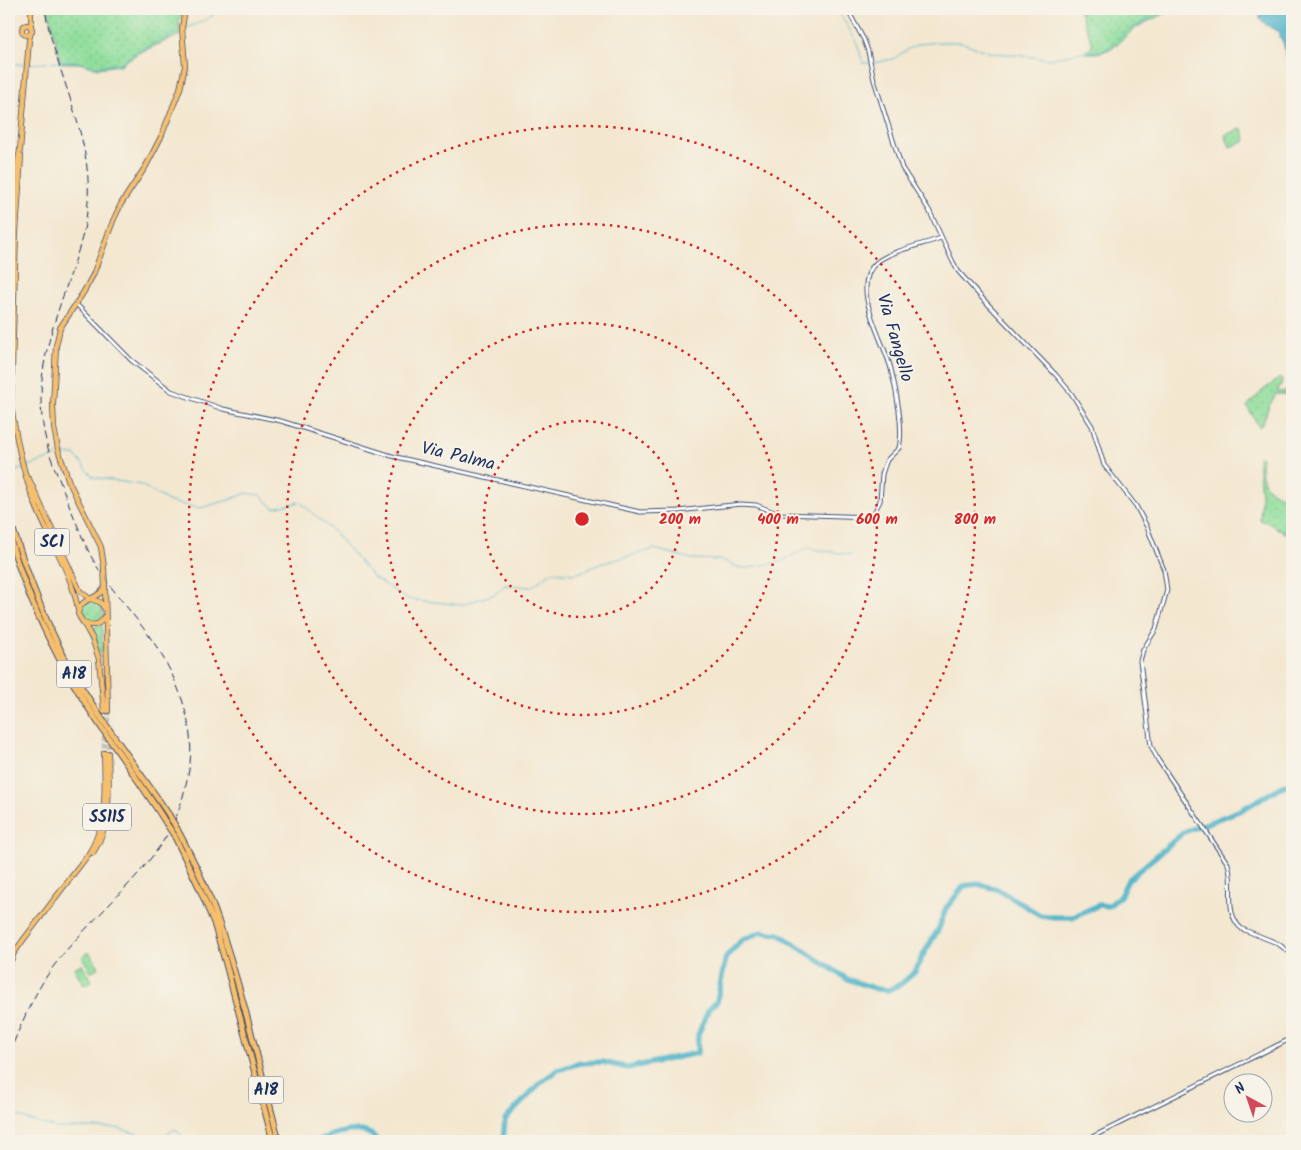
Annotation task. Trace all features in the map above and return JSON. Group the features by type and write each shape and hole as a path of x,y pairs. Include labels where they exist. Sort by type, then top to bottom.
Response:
{"highway":[{"name":"A18","path":"9,517 34,592 61,650 102,718 177,828 205,885 219,922 273,1141"},
{"name":"A18","path":"9,535 29,594 56,652 97,721 174,835 199,887 214,923 279,1141"}],"main road":[{"path":"28,58 22,30 30,9"},
{"path":"9,336 15,178 20,150 31,30 30,9"},
{"path":"105,586 100,594 83,602 78,610 79,617 92,638 99,659 106,711 105,586 104,567 101,547 69,482 58,449 54,428 53,405 56,346 60,328 93,275 117,212 146,166 161,136 180,89 185,66 182,30 185,9"},
{"path":"24,26 28,25 31,30"},
{"path":"23,33 28,34 31,30"},
{"path":"11,403 16,234 21,170 20,150"},
{"path":"9,395 14,428 26,473"},
{"name":"SC1","path":"26,473 80,592 90,599"},
{"name":"SC1","path":"26,473 35,504 75,593 78,610"},
{"path":"83,622 88,625 98,624 103,619 105,611 100,602 90,599"},
{"name":"SS115","path":"9,966 14,953 24,939 92,850 102,823 105,803 106,753"}],"street":[{"path":"847,9 864,40 902,168 929,210 958,271 1071,393 1092,426 1104,465 1136,506 1147,526 1164,570 1167,586 1158,622 1143,650 1140,661 1151,746 1158,760 1211,837 1230,870 1232,910 1236,924 1282,946 1292,954"},
{"name":"Via Fangello","path":"872,517 880,501 883,469 887,460 899,448 900,431 891,370 869,306 866,278 871,268 882,258 942,238"},
{"name":"Via Palma","path":"76,304 131,360 171,391 222,409 281,421 392,456 640,512 678,511 741,504 756,505 782,514 872,517"},
{"path":"1084,1141 1292,1038"}],"green space":[{"path":"48,9 183,9 179,23 180,35 138,53 120,65 97,68 79,63 61,63"},
{"path":"1079,9 1170,9 1171,11 1139,26 1115,46 1103,52 1085,53 1093,45"},
{"path":"1242,128 1246,141 1230,147 1225,135"},
{"path":"1280,378 1282,379 1281,385 1277,391 1292,393 1292,395 1276,394 1262,425 1259,427 1247,406 1262,391"},
{"path":"1258,457 1262,457 1263,479 1270,489 1289,499 1292,496 1292,526 1286,533 1260,520 1261,499"},
{"path":"92,601 100,604 103,612 100,620 92,623 84,620 81,612 84,604"},
{"path":"102,623 102,658 89,628 96,627"},
{"path":"89,952 99,967 91,972 82,957"},
{"path":"82,964 92,981 84,985 74,968"}],"water":[{"path":"1260,9 1292,9 1292,69 1286,56 1283,42 1279,37 1280,32 1266,25 1260,19"}],"waterway":[{"path":"184,29 207,19 220,9"},
{"path":"837,9 856,40 863,63 893,59 919,44 940,42 961,42 988,52 1050,59 1085,51 1101,51 1108,49 1128,30 1167,9"},
{"path":"29,64 74,61 95,67 121,63 138,51 180,31"},
{"path":"9,64 25,64"},
{"path":"61,454 75,455 93,477 141,485 170,502 200,508 247,493 260,495 274,508 300,502 334,532 373,577 407,599 461,605 495,594 505,585 531,587 552,572 576,574 600,564 655,549 691,559 722,560 740,568 782,561 807,548 851,555"},
{"path":"26,467 57,456"},
{"path":"9,473 22,469"},
{"path":"503,1141 505,1120 541,1082 558,1070 580,1063 603,1062 628,1068 697,1053 698,1035 708,1011 717,1001 726,957 741,941 761,932 779,934 847,979 877,989 888,990 901,984 915,972 939,928 946,908 964,886 978,884 997,889 1040,915 1072,917 1099,905 1109,906 1120,896 1128,880 1184,832 1241,810 1285,785 1292,784"},
{"path":"9,1112 56,1128 117,1128 141,1135 162,1136 176,1129 185,1141"},
{"path":"317,1141 349,1131 365,1132 372,1135 378,1141"}],"tunnel":[{"path":"108,711 108,729"},
{"path":"104,730 104,753"},
{"path":"108,737 108,753"}],"railway":[{"path":"9,1054 34,998 53,967 67,949 144,867 170,830 182,801 191,755 185,710 175,681 154,642 111,587 92,558 51,458 44,433 41,409 41,386 44,364 55,319 82,237 88,200 88,175 79,127 56,56 45,9"}]}
